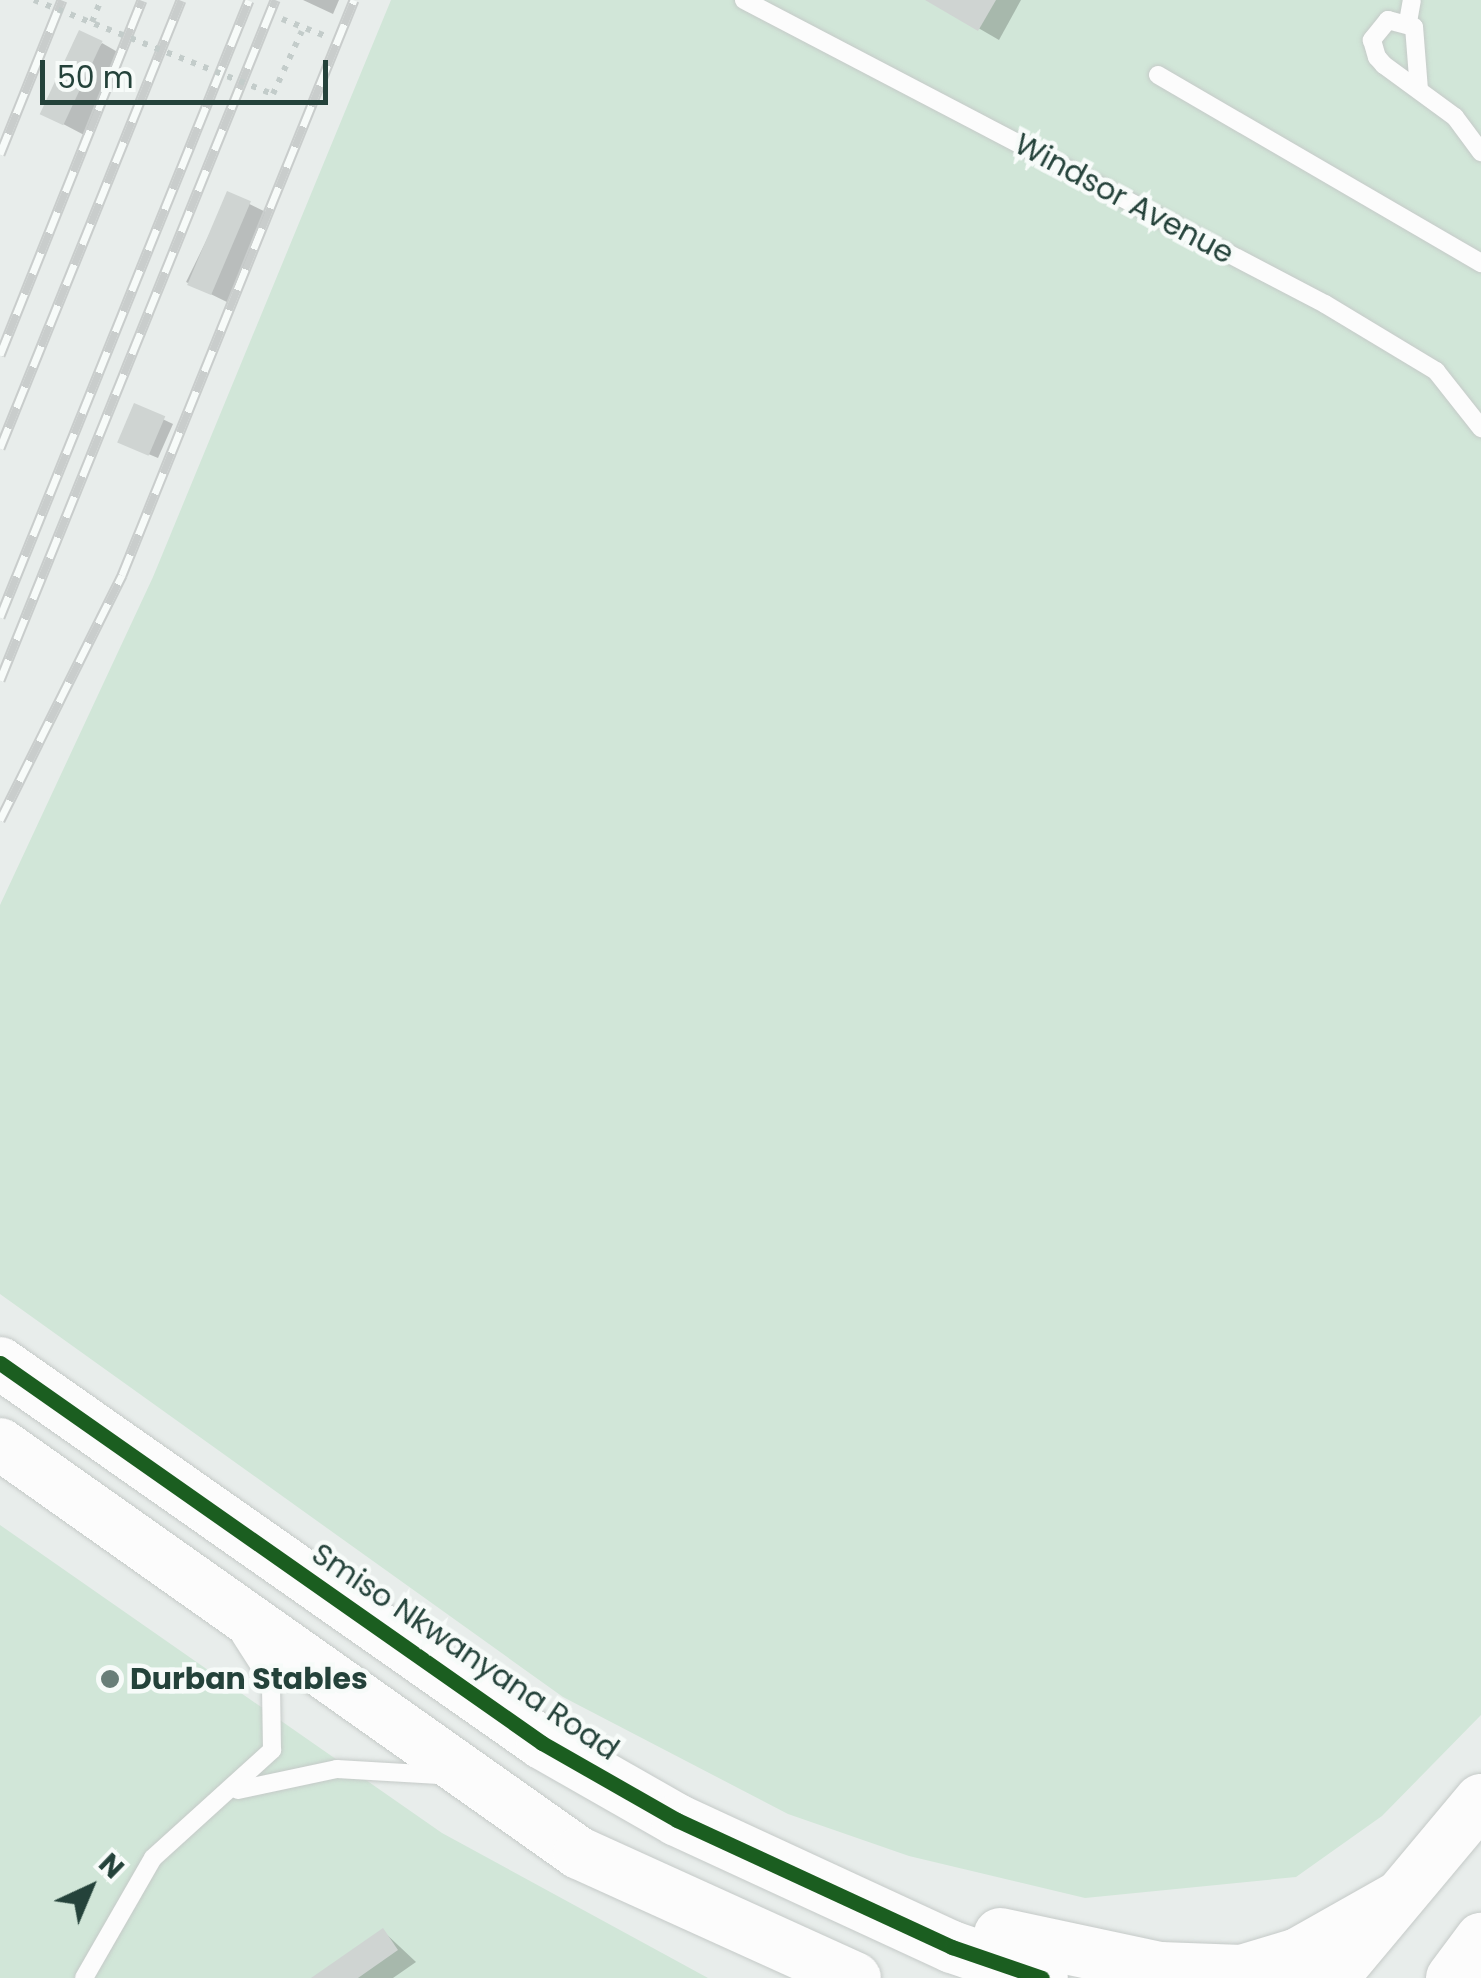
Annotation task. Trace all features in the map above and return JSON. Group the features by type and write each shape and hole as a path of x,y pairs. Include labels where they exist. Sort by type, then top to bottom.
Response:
{"street":[{"name":"Smiso Nkwanyana Road","path":"0,1363 542,1743 676,1820 909,1928 1042,1978"},
{"path":"0,1444 222,1608 464,1779 579,1853 855,1978"},
{"path":"1332,1978 1481,1800"},
{"path":"909,1928 965,1926 1160,1968 1242,1970 1298,1954 1397,1898"},
{"path":"1452,1978 1481,1939"}],"lane":[{"name":"Windsor Avenue","path":"744,0 1325,304 1436,371 1481,428"},
{"path":"1412,0 1408,22 1419,90"},
{"path":"1408,22 1388,20 1373,49 1481,152"},
{"path":"1158,75 1481,263"},
{"path":"84,1978 153,1858 238,1790 272,1750 276,1706 222,1608"},
{"path":"238,1790 337,1768 464,1779"}],"path":[{"path":"34,0 273,94 302,31"},
{"path":"92,22 101,0"},
{"path":"282,19 302,31 328,37"}],"green space":[{"path":"391,0 1481,0 1481,1715 1382,1816 1296,1877 1085,1898 909,1856 788,1814 563,1697 0,1294 0,905 153,577"},
{"name":"Durban Stables","path":"0,1525 442,1833 708,1978 0,1978"}],"building":[{"path":"925,0 996,0 978,31"},
{"path":"79,30 103,41 63,125 40,114"},
{"path":"227,191 251,201 211,295 187,285"},
{"path":"134,403 165,416 148,456 117,443"},
{"path":"383,1928 398,1950 358,1978 311,1978"}],"railway":[{"path":"0,154 62,0"},
{"path":"0,355 142,0"},
{"path":"0,448 181,0"},
{"path":"0,617 249,0"},
{"path":"0,680 275,0"},
{"path":"0,820 122,575 354,0"}],"cycle path":[{"path":"0,1363 542,1743 677,1820 952,1947 1042,1978"}],"place":[{"name":"Durban Stables","path":"110,1679"}]}
